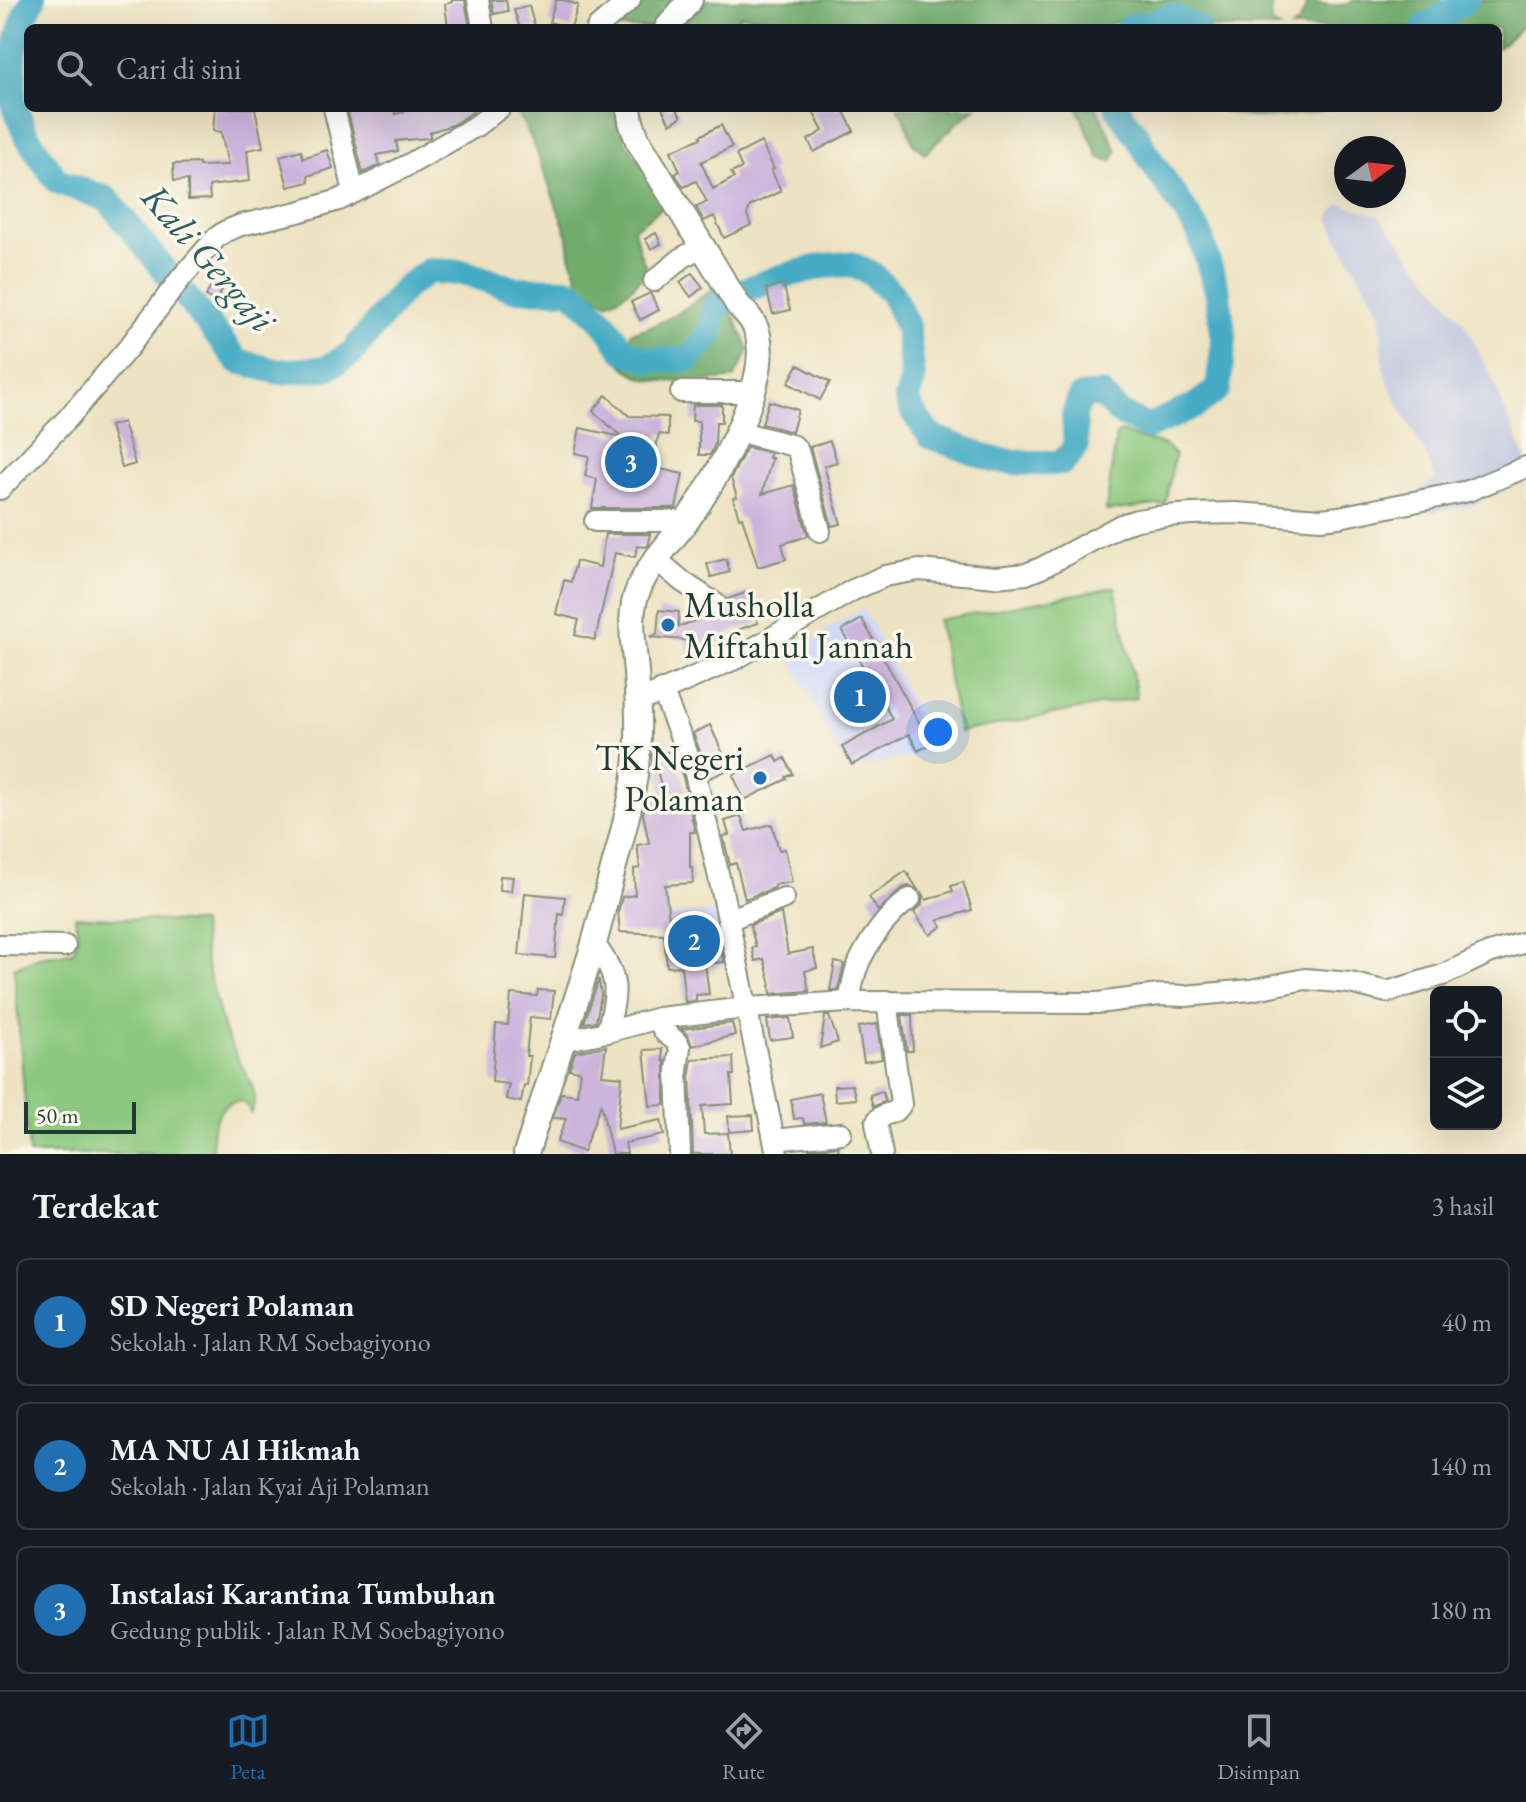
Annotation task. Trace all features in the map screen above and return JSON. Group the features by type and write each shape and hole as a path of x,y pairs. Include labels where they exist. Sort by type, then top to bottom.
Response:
{"main road":[{"path":"670,24 690,0"},
{"path":"526,1154 594,944 636,774 638,702 632,617 647,574 705,494 737,431 757,373 759,343 755,325 734,298 638,141 630,112"}],"street":[{"path":"478,0 482,24"},
{"path":"602,24 630,0"},
{"path":"335,112 354,192"},
{"path":"0,489 69,417 217,237 258,220 322,206 354,192 476,126 491,112"},
{"path":"654,281 702,246"},
{"path":"681,392 752,392"},
{"path":"737,431 794,446 820,531"},
{"path":"638,702 737,658 853,590 885,576 919,570 996,577 1026,574 1106,532 1137,520 1236,513 1321,519 1339,517 1468,491 1520,474"},
{"path":"595,521 687,521"},
{"path":"647,574 683,582 716,604"},
{"path":"662,690 695,773 776,1147 841,1133"},
{"path":"728,920 784,898"},
{"path":"849,1002 864,953 891,914 910,899"},
{"path":"562,1041 659,1018 746,1008 887,1001 1098,1003 1159,995 1185,996 1251,990 1305,979 1350,983 1387,992 1526,942"},
{"path":"594,944 614,976 615,989 607,1032"},
{"path":"0,945 65,946"},
{"path":"882,1154 877,1119 897,1111 901,1104 887,1001"},
{"path":"659,1018 663,1032 680,1047 677,1071 680,1154"}],"shaded area":[{"path":"1336,208 1354,208 1379,216 1465,324 1494,382 1526,461 1526,481 1469,506 1432,513 1419,491 1436,480 1385,374 1380,311 1329,218"},
{"path":"863,608 937,751 848,770 788,654"},
{"path":"723,911 727,965 666,970 662,916"}],"green space":[{"path":"648,0 1269,0 1273,6 1270,19 1273,24 1197,24 1197,21 1179,12 1167,10 1134,15 1112,24 791,24 741,15 733,24 615,24"},
{"path":"1354,0 1526,0 1526,23 1502,44 1502,24 1298,24 1309,1 1338,6"},
{"path":"515,112 618,112 626,143 665,206 634,229 647,270 635,285 619,297 607,303 581,286 570,255 568,237 525,126"},
{"path":"900,112 971,112 925,154 913,143"},
{"path":"1079,112 1099,112 1117,151 1112,161 1099,158"},
{"path":"1228,112 1311,112 1261,117"},
{"path":"713,288 735,318 749,350 734,378 658,381 638,376 618,361 632,332 675,314"},
{"path":"1121,432 1165,445 1175,455 1165,504 1106,511 1116,435"},
{"path":"1115,587 1137,698 959,732 938,620"},
{"path":"75,916 201,923 206,963 224,1031 253,1088 255,1100 251,1113 245,1102 228,1104 220,1112 213,1128 212,1154 29,1154 14,968 39,957 73,952 78,939"}],"building":[{"path":"465,0 469,24 448,24 445,4"},
{"path":"491,0 506,0 508,11 494,14"},
{"path":"556,0 578,5 572,24 549,22"},
{"path":"529,6 534,24 519,24 514,10"},
{"path":"215,112 256,112 263,147 247,150 250,181 209,186 210,199 188,200 188,180 174,181 173,164 228,165 221,132 213,131"},
{"path":"348,112 473,112 452,125 430,132 428,138 396,141 398,151 377,155 380,165 363,173"},
{"path":"664,112 678,112 681,117 670,124"},
{"path":"813,112 844,112 854,131 814,152 808,140 823,131"},
{"path":"721,125 732,147 701,162 713,189 734,178 731,173 742,168 736,155 761,142 781,191 750,206 747,215 751,225 724,238 714,216 704,221 696,207 707,202 696,181 684,187 675,174 680,171 671,151"},
{"path":"301,150 303,158 327,150 333,168 308,176 309,182 288,187 280,156"},
{"path":"656,233 661,244 651,249 645,239"},
{"path":"692,273 703,287 691,297 680,282"},
{"path":"213,281 224,286 216,302 206,296"},
{"path":"783,284 790,310 773,314 766,289"},
{"path":"650,293 659,310 640,320 631,302"},
{"path":"798,365 830,382 820,400 788,383"},
{"path":"606,395 629,416 668,417 668,435 659,434 652,467 683,474 676,508 592,508 597,479 585,476 589,456 575,453 580,428 622,437 593,411"},
{"path":"769,401 798,410 792,432 762,424"},
{"path":"693,405 722,405 722,422 716,422 715,444 710,455 699,455 699,421 692,421"},
{"path":"123,422 135,464 122,468 110,426"},
{"path":"830,441 837,462 824,466 841,524 832,526 810,447"},
{"path":"747,447 770,453 769,458 772,458 762,494 794,485 808,536 782,544 786,559 758,567 742,517 739,518 731,478"},
{"path":"605,534 650,534 649,544 646,547 637,546 635,557 615,553 595,640 575,635 579,620 556,614 564,580 571,582 576,561 600,567"},
{"path":"726,559 730,572 711,577 707,564"},
{"path":"748,592 758,623 728,633 731,640 690,654 685,640 650,637 657,634 659,610 679,612 678,627 710,615 722,615 729,606 728,599"},
{"path":"862,619 931,744 918,751 909,734 852,765 842,747 892,719 878,693 874,695 867,683 871,681 842,630"},
{"path":"710,725 730,769 710,778 693,733"},
{"path":"672,751 683,777 695,832 690,832 693,883 665,885 669,918 692,916 694,939 718,937 724,962 705,964 709,994 696,995 696,1001 685,1002 681,966 667,967 664,934 620,932 618,912 622,897 635,895 634,869 640,868 637,845 649,843 643,814 646,799 663,795 657,769 653,770 652,754"},
{"name":"TK Negeri Polaman","path":"775,755 778,762 785,758 793,774 744,800 733,775"},
{"path":"741,816 746,831 772,824 779,850 785,849 792,882 774,885 774,888 745,899 736,863 730,865 723,836 729,835 725,821"},
{"path":"906,871 918,890 909,886 903,888 878,911 869,897"},
{"path":"500,876 513,877 511,891 499,890"},
{"path":"963,882 972,910 938,920 942,926 930,935 914,912 922,905 922,894 926,900 953,891 951,886"},
{"path":"525,893 565,897 563,915 559,914 555,958 519,955"},
{"path":"781,913 788,954 813,949 817,968 805,971 809,991 771,994 764,959 755,961 752,948 756,947 750,925"},
{"path":"835,962 844,964 838,990 830,990"},
{"path":"599,979 601,995 596,1021 584,1023"},
{"path":"538,990 554,991 551,1019 530,1017 527,1086 524,1085 521,1102 506,1099 509,1084 492,1082 496,1024 508,1025 511,994 537,996"},
{"path":"902,1015 912,1015 913,1051 907,1051"},
{"path":"825,1016 829,1016 838,1042 820,1048"},
{"path":"790,1018 793,1037 770,1040 767,1020"},
{"path":"732,1023 735,1035 692,1046 688,1035 681,1029"},
{"path":"877,1024 882,1059 864,1062 858,1027"},
{"path":"606,1046 602,1075 622,1077 617,1129 661,1120 664,1135 625,1143 627,1154 612,1154 601,1104 583,1152 557,1142 566,1119 553,1118 561,1093 577,1095 580,1071 569,1069 575,1052"},
{"path":"662,1049 665,1105 650,1106 644,1050"},
{"path":"733,1057 733,1104 702,1106 704,1134 728,1133 730,1154 693,1154 692,1059"},
{"path":"852,1085 856,1099 835,1101 834,1086"},
{"path":"882,1091 885,1101 873,1107 870,1095"},
{"path":"820,1093 826,1122 804,1124 803,1118 794,1119 791,1099"},
{"path":"753,1115 754,1130 729,1132 728,1116"},
{"path":"838,1146 839,1154 810,1154 809,1149"}],"waterway":[{"name":"Kali Gergaji","path":"33,0 25,15 14,53 13,101 25,133 57,181 107,199 238,361 279,372 327,368 352,353 405,288 429,271 466,273 514,289 570,290 603,321 624,351 652,360 689,359 710,335 715,307 745,290 784,276 823,266 850,264 871,273 892,294 907,326 913,379 907,398 930,436 994,460 1062,463 1076,447 1074,415 1080,397 1101,394 1118,412 1147,427 1195,406 1218,389 1224,340 1218,294 1199,232 1120,112"},
{"name":"Kali Gergaji","path":"1430,24 1466,0"},
{"name":"Kali Gergaji","path":"1144,24 1173,17 1189,24"}],"place":[{"name":"Instalasi Karantina Tumbuhan","path":"631,462"},
{"name":"Musholla Miftahul Jannah","path":"668,625"},
{"name":"SD Negeri Polaman","path":"860,697"},
{"name":"TK Negeri Polaman","path":"760,778"},
{"name":"MA NU Al Hikmah","path":"694,941"}]}
